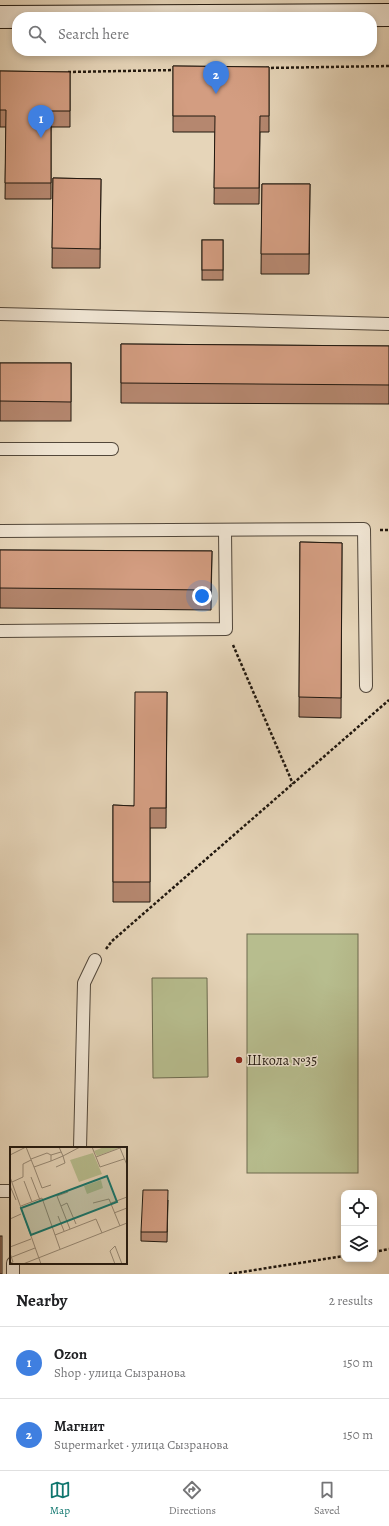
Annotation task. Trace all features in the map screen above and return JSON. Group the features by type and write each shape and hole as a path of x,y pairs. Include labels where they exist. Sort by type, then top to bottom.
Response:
{"main road":[{"path":"49,12 89,8 317,7 368,12"},
{"path":"377,13 389,14"},
{"path":"0,17 12,16"}],"lane":[{"path":"0,314 389,324"},
{"path":"0,449 112,449"},
{"path":"0,531 364,529 366,686"},
{"path":"0,631 226,629 225,530"},
{"path":"80,1147 84,983 96,960"}],"path":[{"path":"262,68 389,66"},
{"path":"64,72 183,70"},
{"path":"226,629 293,784"},
{"path":"96,960 112,941 389,700"},
{"path":"377,1251 389,1249"},
{"path":"229,1274 341,1256"}],"green space":[{"path":"247,934 358,934 358,1173 247,1173"},
{"path":"152,978 207,978 208,1077 153,1078"}],"building":[{"path":"173,66 269,67 269,116 260,116 259,188 214,188 215,116 173,116"},
{"path":"0,71 70,72 70,111 51,111 51,183 5,183 6,110 0,110"},
{"path":"53,178 101,179 100,249 52,248"},
{"path":"262,184 310,184 309,254 261,254"},
{"path":"202,240 223,240 223,270 202,270"},
{"path":"121,344 389,346 389,385 121,383"},
{"path":"0,363 71,363 71,402 0,401"},
{"path":"300,542 342,543 341,698 299,697"},
{"path":"0,550 212,551 211,590 0,588"},
{"path":"135,692 167,692 166,808 150,808 150,882 113,882 113,805 134,806"},
{"path":"143,1190 168,1190 167,1232 141,1232"},
{"path":"0,1236 2,1236 2,1274 0,1274"}],"place":[{"name":"Магнит","path":"216,94"},
{"name":"Ozon","path":"41,138"},
{"name":"Школа №35","path":"239,1060"}]}
